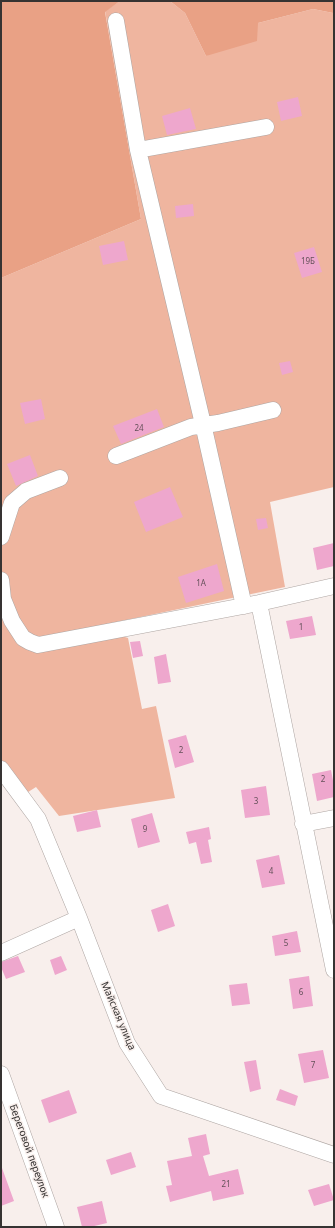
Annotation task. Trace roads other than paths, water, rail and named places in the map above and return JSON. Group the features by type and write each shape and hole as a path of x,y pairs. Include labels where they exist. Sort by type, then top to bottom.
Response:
{"street":[{"path":"116,21 138,150 203,424 251,604 303,824 334,970"},
{"path":"138,150 266,127"},
{"path":"116,456 191,427 203,424 218,423 273,410"},
{"path":"1,538 12,503 26,491 60,478"},
{"path":"1,580 4,599 12,621 23,638 38,644 251,604 334,586"},
{"name":"Майская улица","path":"1,769 38,819 79,918 127,1043 160,1096 334,1155"},
{"path":"303,824 334,818"},
{"path":"1,953 79,918"},
{"name":"Береговой переулок","path":"1,1074 56,1227"}]}
